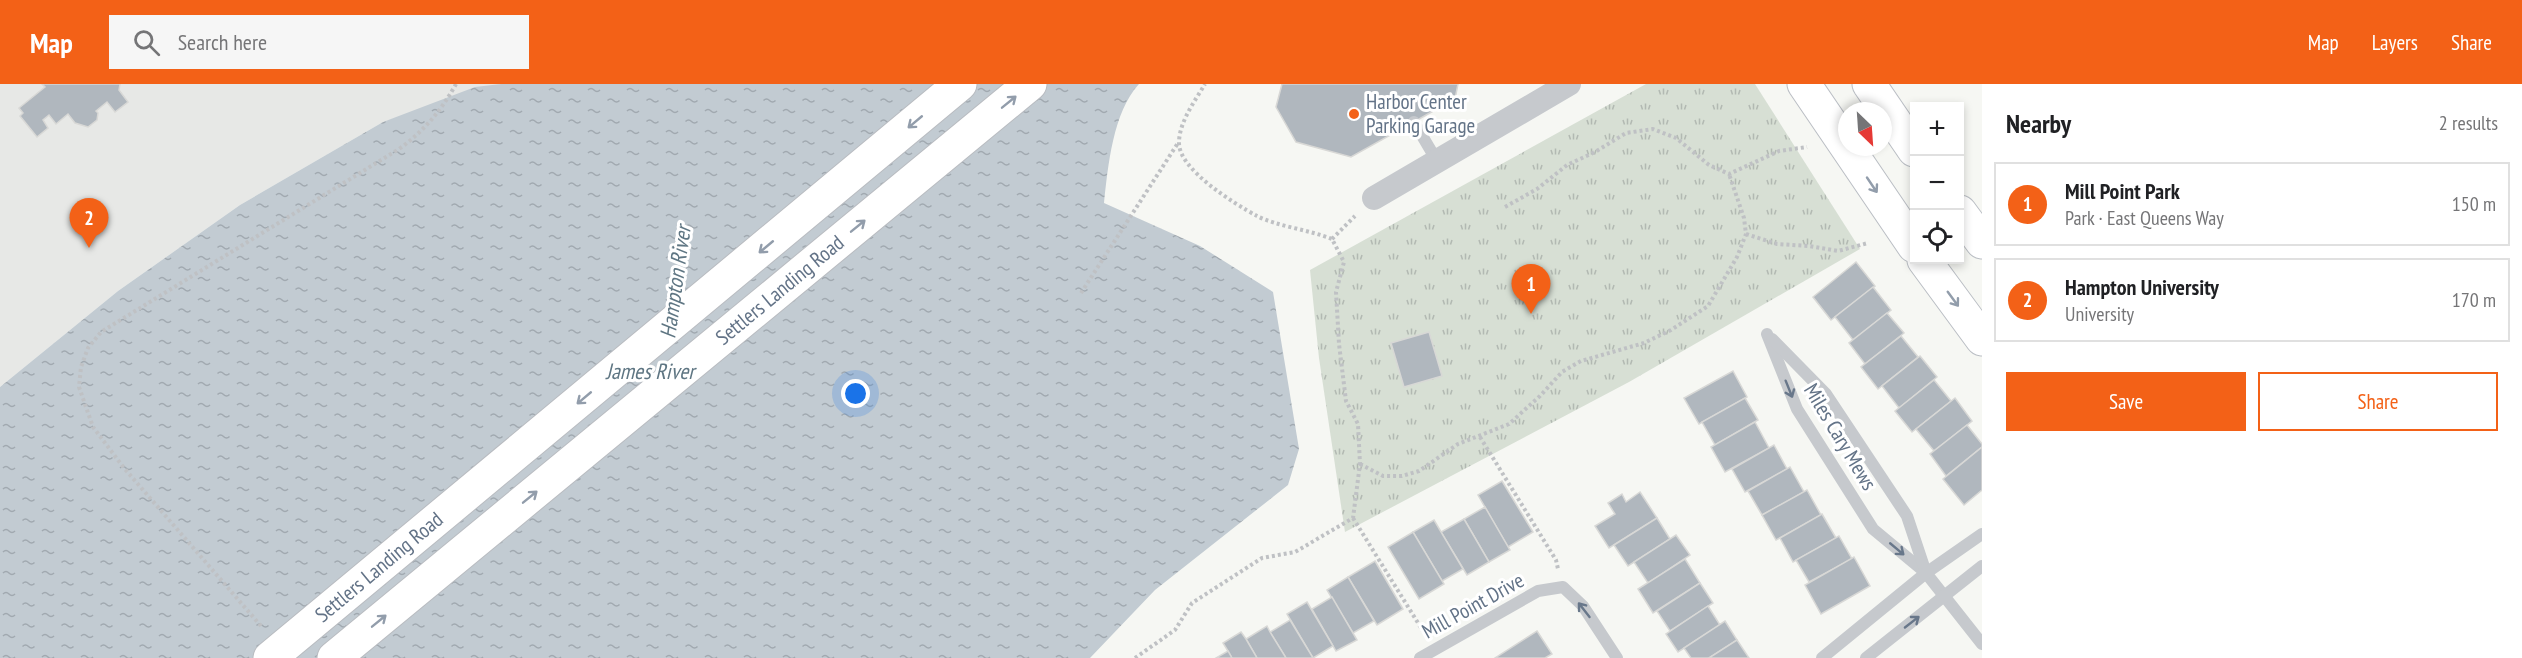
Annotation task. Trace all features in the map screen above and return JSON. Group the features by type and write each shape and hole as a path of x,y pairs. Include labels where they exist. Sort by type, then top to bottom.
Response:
{"main road":[{"name":"Settlers Landing Road","path":"270,658 960,84"},
{"name":"Settlers Landing Road","path":"334,658 1030,84"},
{"path":"1804,84 1910,240"},
{"path":"1869,84 1910,144"},
{"path":"1964,219 1982,242"},
{"path":"1927,264 1982,339"}],"street":[{"path":"1374,198 1569,84"}],"lane":[{"path":"1414,122 1437,161"},
{"name":"Miles Cary Mews","path":"1926,573 1907,516 1826,394 1767,334 1797,409 1873,529 1926,573 1982,644"},
{"path":"1822,658 1926,573 1982,534"},
{"path":"1866,658 1982,566"},
{"path":"1563,587 1583,606 1617,658"},
{"name":"Mill Point Drive","path":"1420,658 1538,591 1563,587"}],"path":[{"path":"261,627 124,468 93,427 79,387 81,367 88,348 101,332 420,134 436,116 456,84"},
{"path":"1081,293 1179,142 1184,121 1204,84"},
{"path":"1360,464 1383,476 1402,476 1419,471 1458,444 1509,424 1571,366 1644,343 1671,330 1708,306 1737,257 1746,234 1744,218 1728,174 1709,165 1676,138 1653,129 1626,133 1595,152 1567,165 1537,189 1505,207"},
{"path":"1179,142 1183,158 1196,173 1259,217 1332,238 1344,262 1336,292 1346,401 1358,424 1360,464 1353,518 1435,650"},
{"path":"1728,174 1779,150 1807,147"},
{"path":"1746,234 1777,244 1838,251 1868,243"},
{"path":"1480,437 1556,560 1563,587"},
{"path":"1136,658 1175,630 1192,603 1262,558 1294,552 1353,518"}],"shaded area":[{"path":"0,84 501,84 383,122 240,205 118,291 0,387"}],"green space":[{"path":"1646,84 1755,84 1860,249 1629,382 1345,532 1319,358 1310,270"}],"water":[{"name":"James River","path":"501,84 1139,84 1123,109 1113,140 1104,203 1200,246 1273,292 1299,449 1288,485 1155,590 1090,658 0,658 0,387 118,291 240,205 383,122 475,87"}],"building":[{"path":"42,84 120,84 119,90 128,102 115,112 107,102 96,111 97,120 88,127 75,123 68,114 56,124 49,115 43,120 48,128 37,137 20,116 23,113 19,108 45,87"},
{"name":"Harbor Center Parking Garage","path":"1282,84 1458,84 1455,99 1351,157 1296,142 1276,107"},
{"path":"1856,262 1875,286 1831,320 1813,297"},
{"path":"1873,287 1891,310 1853,340 1835,317"},
{"path":"1887,313 1904,333 1865,364 1849,343"},
{"path":"1429,332 1442,376 1404,387 1391,343"},
{"path":"1901,336 1918,357 1878,389 1861,367"},
{"path":"1920,356 1937,377 1899,408 1882,386"},
{"path":"1733,371 1747,397 1699,424 1684,398"},
{"path":"1934,380 1951,401 1912,432 1895,411"},
{"path":"1745,398 1758,420 1715,445 1702,422"},
{"path":"1955,398 1972,421 1934,451 1916,429"},
{"path":"1755,422 1769,448 1725,472 1711,447"},
{"path":"1967,425 1982,447 1946,476 1930,454"},
{"path":"1774,445 1787,469 1745,492 1732,469"},
{"path":"1982,447 1982,490 1964,505 1943,479"},
{"path":"1790,467 1804,492 1762,515 1748,491"},
{"path":"1502,481 1533,532 1508,547 1478,495"},
{"path":"1807,490 1821,515 1776,540 1762,515"},
{"path":"1640,492 1657,518 1609,548 1595,526 1615,514 1608,503 1622,494 1626,502"},
{"path":"1485,507 1510,550 1489,562 1464,519"},
{"path":"1822,514 1836,538 1793,562 1780,538"},
{"path":"1657,518 1670,539 1628,566 1614,545"},
{"path":"1464,519 1489,562 1467,575 1441,532"},
{"path":"1434,520 1463,569 1442,581 1413,532"},
{"path":"1413,532 1444,584 1419,599 1388,547"},
{"path":"1676,535 1690,555 1648,583 1634,562"},
{"path":"1839,536 1852,559 1809,582 1796,560"},
{"path":"1854,557 1870,586 1821,614 1805,585"},
{"path":"1685,559 1700,583 1653,613 1638,589"},
{"path":"1375,561 1403,609 1377,625 1348,577"},
{"path":"1348,577 1374,621 1353,633 1327,590"},
{"path":"1700,583 1713,603 1670,631 1657,611"},
{"path":"1332,597 1357,640 1336,651 1312,609"},
{"path":"1307,602 1333,646 1313,658 1287,614"},
{"path":"1708,606 1720,625 1678,652 1666,634"},
{"path":"1290,620 1313,658 1286,658 1270,632"},
{"path":"1725,621 1737,640 1709,658 1691,658 1684,648"},
{"path":"1267,626 1286,658 1257,658 1246,639"},
{"path":"1537,631 1552,654 1545,658 1495,658"},
{"path":"1241,632 1257,658 1232,658 1223,643"},
{"path":"1737,640 1749,658 1709,658"},
{"path":"1228,651 1232,658 1216,658"}],"place":[{"name":"Harbor Center Parking Garage","path":"1354,114"},
{"name":"Hampton University","path":"89,248"},
{"name":"Mill Point Park","path":"1531,314"}],"water label":[{"name":"Hampton River","path":"675,282"}]}
